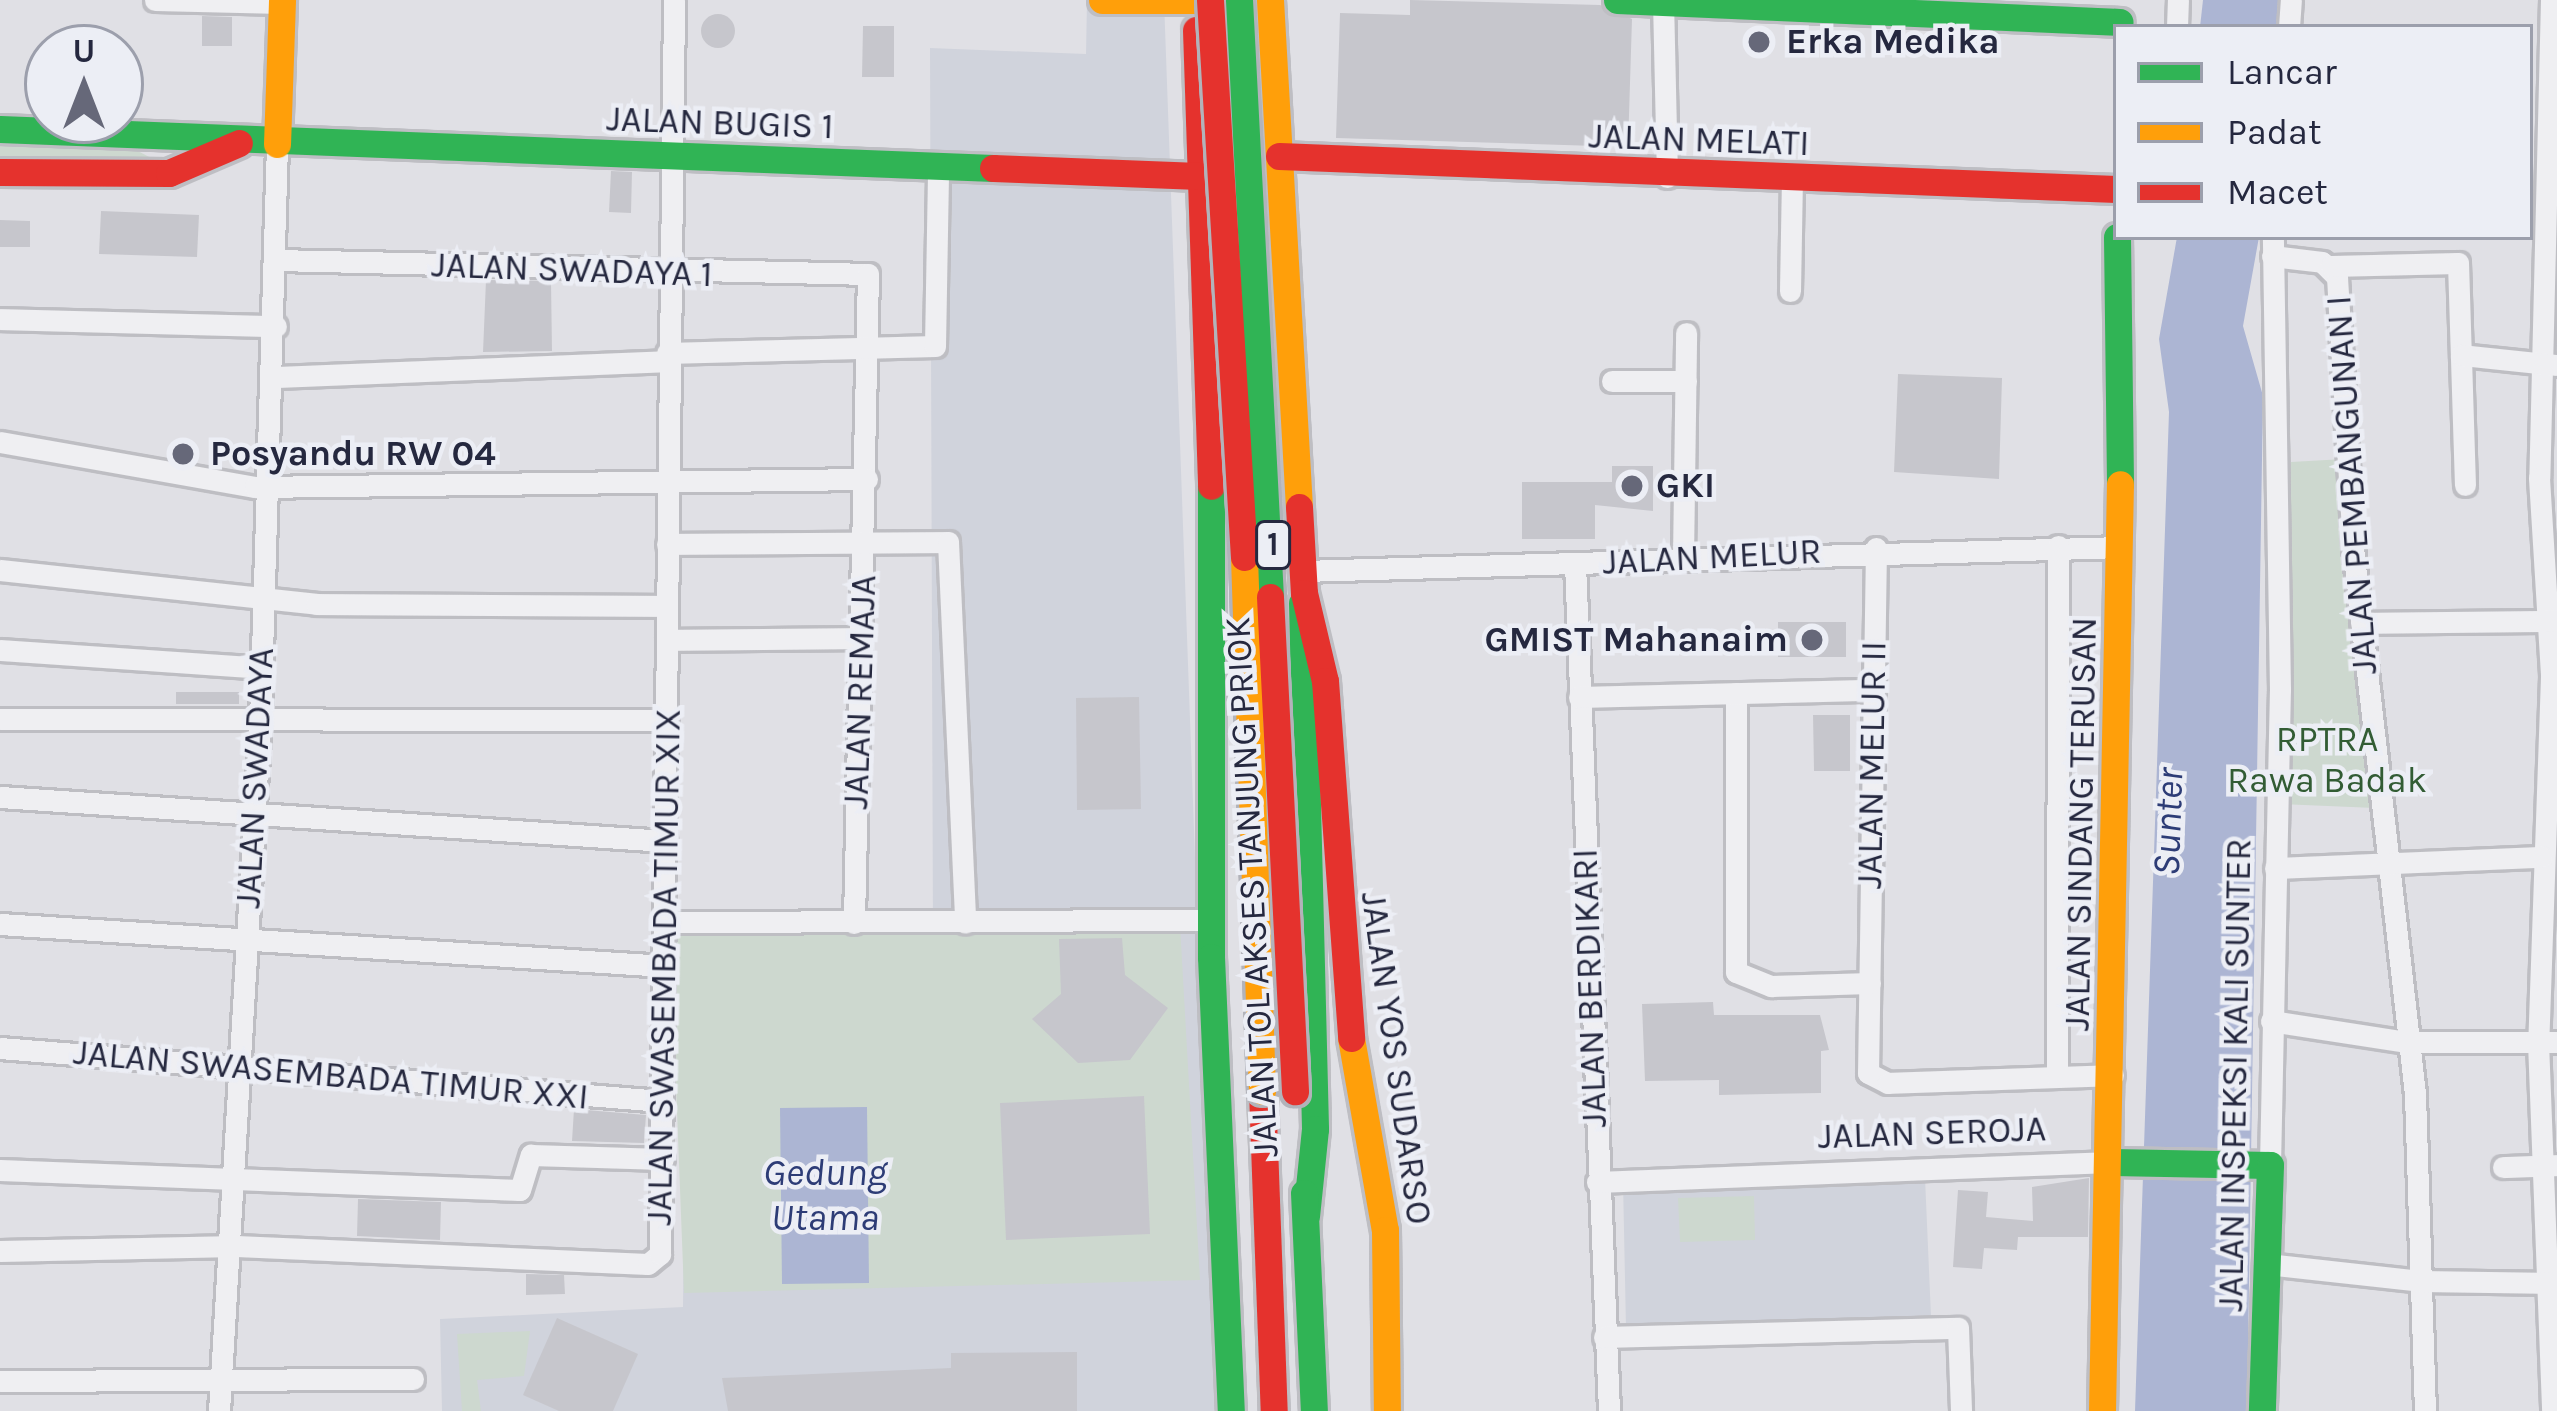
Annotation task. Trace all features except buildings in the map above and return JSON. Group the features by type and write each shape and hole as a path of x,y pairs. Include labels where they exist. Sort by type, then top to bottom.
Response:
{"main road":[{"path":"1102,0 1224,0"},
{"name":"JALAN TOL AKSES TANJUNG PRIOK","path":"1239,0 1305,1091 1314,1411"},
{"name":"JALAN YOS SUDARSO","path":"1270,0 1304,582 1325,681 1338,962 1385,1230 1387,1411"},
{"path":"1617,0 2120,16"},
{"name":"1","path":"1199,1 1199,176 1209,446 1211,920 1231,1411"},
{"name":"JALAN TOL AKSES TANJUNG PRIOK","path":"1199,1 1241,476 1274,1411"},
{"path":"277,144 282,2"},
{"name":"JALAN BUGIS 1","path":"0,129 277,144 1199,176"},
{"path":"151,173 169,160 160,136"},
{"name":"JALAN BUGIS 1","path":"0,172 151,173 239,142"},
{"name":"JALAN MELATI","path":"1279,156 1666,177 2113,188"},
{"name":"JALAN SINDANG TERUSAN","path":"2102,1411 2122,1162 2113,1075 2121,547 2117,240"},
{"path":"1206,368 1227,385 1255,389 1290,368"},
{"path":"1209,446 1248,422 1281,431 1296,449"},
{"path":"1304,582 1296,646 1304,837 1305,1091"},
{"name":"JALAN SEROJA","path":"2122,1162 2263,1165"},
{"name":"JALAN INSPEKSI KALI SUNTER","path":"2262,1411 2267,1264 2263,1165"}],"street":[{"path":"155,0 282,2"},
{"name":"JALAN SWASEMBADA TIMUR XIX","path":"0,1251 227,1246 647,1264 662,1250 667,158 674,0"},
{"path":"2551,0 2546,34 2544,217 2552,622 2542,856 2548,920 2552,1411"},
{"path":"1663,1 1666,177"},
{"name":"JALAN SWADAYA","path":"220,1411 271,488 277,144"},
{"path":"275,377 935,346 938,167"},
{"path":"1790,291 1792,180"},
{"name":"JALAN PEMBANGUNAN I","path":"2272,246 2332,266 2384,862 2407,1042 2425,1411"},
{"name":"JALAN INSPEKSI KALI SUNTER","path":"2263,1165 2275,868 2272,246"},
{"path":"2332,266 2452,258 2465,485"},
{"name":"JALAN SWADAYA 1","path":"276,260 668,273 868,274"},
{"name":"JALAN REMAJA","path":"854,923 871,351 868,274"},
{"path":"0,319 276,326"},
{"path":"1683,558 1686,332"},
{"path":"2461,356 2550,365"},
{"path":"1612,381 1686,381"},
{"path":"0,442 271,488 867,479"},
{"path":"667,544 951,546 965,923"},
{"path":"2057,1077 2058,546"},
{"name":"JALAN MELUR","path":"1304,582 1876,548 2121,547"},
{"name":"JALAN MELUR II","path":"1876,548 1873,1079 2113,1075"},
{"name":"JALAN BERDIKARI","path":"1575,564 1609,1411"},
{"path":"0,570 263,601 667,606"},
{"path":"2361,622 2552,622"},
{"path":"667,640 859,638"},
{"path":"0,650 261,668"},
{"path":"1579,697 1873,690"},
{"path":"1736,693 1736,972 1771,986 1870,983"},
{"path":"0,719 667,720"},
{"path":"0,797 255,818 667,841"},
{"path":"2275,868 2542,856"},
{"path":"667,922 1211,920"},
{"path":"0,924 247,944 664,966"},
{"path":"2271,1022 2407,1042 2547,1042"},
{"name":"JALAN SWASEMBADA TIMUR XXI","path":"0,1048 662,1101"},
{"path":"0,1170 520,1190 531,1155 663,1159"},
{"name":"JALAN SEROJA","path":"1597,1182 2122,1162"},
{"path":"2503,1167 2548,1165"},
{"path":"2267,1264 2420,1281 2551,1284"},
{"path":"1604,1336 1953,1328 1964,1336 1961,1411"},
{"path":"0,1381 413,1379"}],"shaded area":[{"path":"1087,0 1164,0 1215,1411 442,1411 440,1319 683,1307 687,948 933,944 930,48 1086,54"},
{"path":"1925,1177 1931,1316 1626,1329 1623,1182"}],"green space":[{"path":"0,142 132,148 157,161 0,161"},
{"name":"RPTRA Rawa Badak","path":"2344,459 2375,808 2281,804 2291,462"},
{"path":"1180,925 1200,1280 684,1293 670,929"},
{"path":"1754,1196 1755,1240 1680,1242 1678,1198"},
{"path":"530,1331 524,1376 477,1380 481,1411 462,1411 457,1334"}],"water":[{"path":"2203,0 2281,0 2279,24 2200,24"},
{"name":"Sunter","path":"2176,240 2258,240 2243,326 2263,396 2247,1411 2135,1411 2169,412 2159,339"},
{"name":"Gedung Utama","path":"867,1107 869,1283 782,1284 780,1108"}],"traffic: fast":[{"path":"1239,0 1270,597"},
{"path":"1617,0 2120,22"},
{"path":"0,129 993,168"},
{"path":"2117,240 2120,484"},
{"path":"1211,486 1211,957 1231,1411"},
{"path":"1302,603 1315,1129 1306,1216"},
{"path":"2112,1162 2270,1165 2262,1411"},
{"path":"1304,1193 1314,1411"}],"traffic: slow":[{"path":"277,144 282,0"},
{"path":"1102,0 1224,0"},
{"path":"1270,0 1299,507"},
{"path":"2102,1411 2120,484"},
{"path":"1244,557 1262,1091"},
{"path":"1351,1038 1385,1230 1387,1411"}],"traffic: jam":[{"path":"1210,0 1244,557"},
{"path":"1196,30 1211,486"},
{"path":"0,172 169,173 239,143"},
{"path":"1279,156 2113,189"},
{"path":"993,168 1199,176"},
{"path":"1299,507 1304,593 1325,681 1351,1038"},
{"path":"1270,597 1295,1091"},
{"path":"1262,1091 1274,1411"}],"place":[{"name":"Erka Medika","path":"1759,42"},
{"name":"Posyandu RW 04","path":"183,454"},
{"name":"GKI","path":"1632,486"},
{"name":"GMIST Mahanaim","path":"1812,640"}]}
